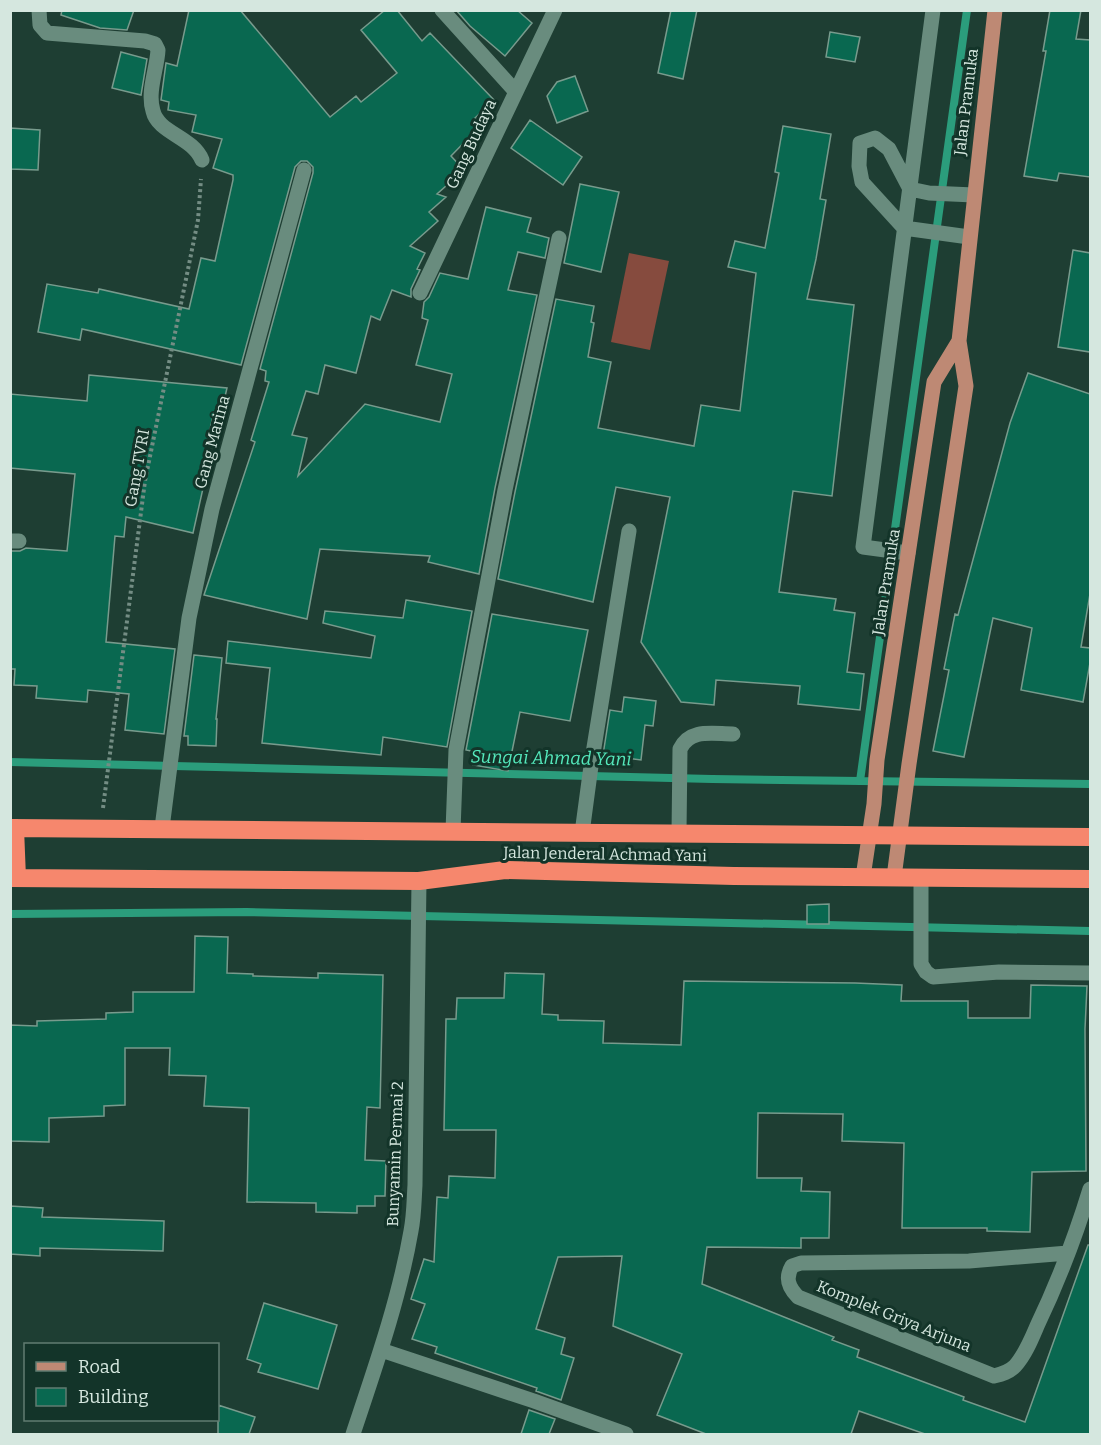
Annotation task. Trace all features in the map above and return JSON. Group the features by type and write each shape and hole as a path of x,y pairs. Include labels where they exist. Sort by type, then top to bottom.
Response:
{"highway":[{"name":"Jalan Jenderal Achmad Yani","path":"13,828 1090,837"},
{"path":"13,828 14,878"},
{"name":"Jalan Jenderal Achmad Yani","path":"14,878 419,881 506,870 1090,879"}],"main road":[{"name":"Jalan Pramuka","path":"894,877 903,803 966,386 959,340 995,10"},
{"name":"Jalan Pramuka","path":"862,877 874,804 897,552 934,382 959,340"}],"street":[{"path":"39,10 40,25 47,33 146,41 155,44 157,55 152,87 152,110 156,119 200,153 202,160"},
{"path":"442,10 516,92"},
{"name":"Gang Budaya","path":"420,293 555,10"},
{"path":"897,552 863,547 933,10"},
{"path":"969,237 904,228 862,182 859,166 860,143 875,138 889,149 910,189 930,194 974,195"},
{"name":"Gang Marina","path":"162,828 189,618 213,509 304,170"},
{"path":"453,831 456,750 505,490 559,237"},
{"path":"582,833 629,531"},
{"path":"679,833 680,749 688,737 695,734 733,734"},
{"path":"921,877 921,964 933,977 999,972 1090,972"},
{"name":"Bunyamin Permai 2","path":"353,1434 381,1350 405,1264 412,1218 415,1185 419,881"},
{"name":"Komplek Griya Arjuna","path":"1068,1253 969,1261 801,1263 792,1266 788,1273 788,1282 798,1297 994,1376 1006,1373 1024,1354 1043,1313 1068,1253 1090,1189"},
{"path":"381,1350 626,1434"}],"path":[{"name":"Gang TVRI","path":"106,782 145,481 198,220 202,160"}],"shaded area":[{"path":"629,253 669,261 650,350 611,342"}],"building":[{"path":"62,10 134,10 127,30 100,28 61,15"},
{"path":"189,10 240,10 330,117 356,96 361,102 397,73 361,30 385,10 397,10 422,41 430,33 494,100 475,118 481,125 451,156 464,170 437,194 446,197 429,212 438,221 410,246 425,253 417,269 420,270 411,289 411,297 392,290 380,320 371,316 356,373 325,365 318,394 306,391 292,435 307,438 298,476 365,404 440,422 452,374 416,365 428,320 422,318 424,302 429,297 440,273 468,279 486,207 531,218 527,232 549,238 545,258 518,252 508,290 537,295 495,488 479,574 428,562 430,556 320,549 307,619 204,595 255,442 251,440 269,382 265,381 266,371 260,369 313,173 313,167 307,161 301,161 295,167 241,365 82,329 80,340 38,332 47,284 98,293 99,289 189,309 201,258 215,261 233,180 233,175 213,168 222,139 192,132 196,115 168,110 169,102 161,100 166,63 177,66"},
{"path":"456,10 517,10 532,23 505,56 470,26"},
{"path":"671,10 697,10 683,79 658,73"},
{"path":"1050,10 1081,10 1076,39 1090,40 1090,177 1059,173 1057,181 1024,176 1046,51 1043,51"},
{"path":"830,32 860,37 855,62 826,57"},
{"path":"121,52 147,59 141,95 112,88"},
{"path":"575,76 588,111 557,123 547,96 557,82"},
{"path":"530,120 582,157 563,185 511,148"},
{"path":"783,126 831,134 820,199 826,200 807,299 854,305 832,496 793,491 779,592 836,599 834,610 855,613 847,672 864,674 860,710 798,704 800,686 716,680 714,705 681,702 641,642 670,497 616,487 593,602 498,579 556,299 594,306 591,322 594,323 588,357 611,362 598,428 694,446 701,405 740,411 756,273 728,267 735,241 765,248 779,173 775,172"},
{"path":"10,128 40,130 38,170 10,169"},
{"path":"580,184 619,192 601,272 564,263"},
{"path":"1073,250 1090,253 1090,352 1058,347"},
{"path":"1028,373 1090,394 1090,594 1081,647 1090,648 1090,663 1083,702 1021,690 1032,628 993,618 964,757 933,751 949,670 944,669 955,614 958,615 1010,423"},
{"path":"89,375 227,388 221,414 214,412 204,456 210,457 193,533 126,517 124,537 115,536 106,642 175,649 164,734 125,730 129,694 88,690 87,702 36,698 37,686 14,685 15,669 10,669 10,551 20,551 26,548 67,551 75,474 10,468 10,394 87,401"},
{"path":"406,600 472,611 447,747 383,737 381,755 262,743 270,668 226,663 228,641 371,658 375,636 323,623 325,611 403,618"},
{"path":"492,614 588,630 570,721 520,712 508,771 473,765 476,752 466,750"},
{"path":"194,655 222,658 216,719 216,746 188,745 188,736 184,736"},
{"path":"624,697 656,701 653,726 645,725 641,760 603,755 610,710 622,712"},
{"path":"829,904 829,924 807,924 807,905"},
{"path":"195,936 228,937 227,973 318,978 318,973 383,975 380,1108 367,1107 365,1160 386,1161 385,1196 375,1196 375,1206 357,1206 357,1213 316,1212 316,1203 247,1202 249,1108 204,1106 206,1076 169,1075 170,1048 125,1048 125,1105 104,1106 104,1116 49,1118 49,1142 10,1141 10,1025 37,1026 37,1021 106,1019 106,1013 133,1012 133,992 194,992"},
{"path":"505,973 544,974 542,1014 558,1015 558,1020 604,1021 603,1043 681,1045 684,981 902,985 901,1001 968,1001 968,1018 1030,1018 1031,985 1087,986 1086,1171 1032,1172 1030,1232 987,1231 987,1228 902,1228 904,1143 842,1141 843,1114 758,1113 757,1178 802,1178 801,1191 830,1192 829,1238 801,1238 801,1248 707,1247 702,1284 834,1337 832,1340 859,1350 857,1357 964,1397 963,1400 1025,1422 1088,1245 1090,1245 1090,1434 925,1434 859,1411 851,1434 706,1434 657,1415 682,1354 613,1326 622,1256 558,1257 536,1329 565,1338 561,1354 574,1358 561,1400 536,1391 537,1388 435,1353 437,1347 412,1339 425,1304 411,1299 424,1259 434,1262 437,1197 448,1198 449,1176 495,1178 496,1130 444,1130 446,1019 456,1019 457,998 504,998"},
{"path":"10,1206 43,1208 42,1217 164,1221 163,1251 40,1248 40,1256 10,1254"},
{"path":"264,1303 337,1325 318,1389 258,1372 261,1364 247,1359"},
{"path":"219,1405 255,1417 249,1434 218,1434"},
{"path":"529,1410 555,1419 549,1434 521,1434"}],"waterway":[{"path":"860,781 967,10"},
{"name":"Sungai Ahmad Yani","path":"10,762 712,779 1090,784"},
{"name":"Sungai Ahmad Yani","path":"10,914 247,912 1090,931"}]}
